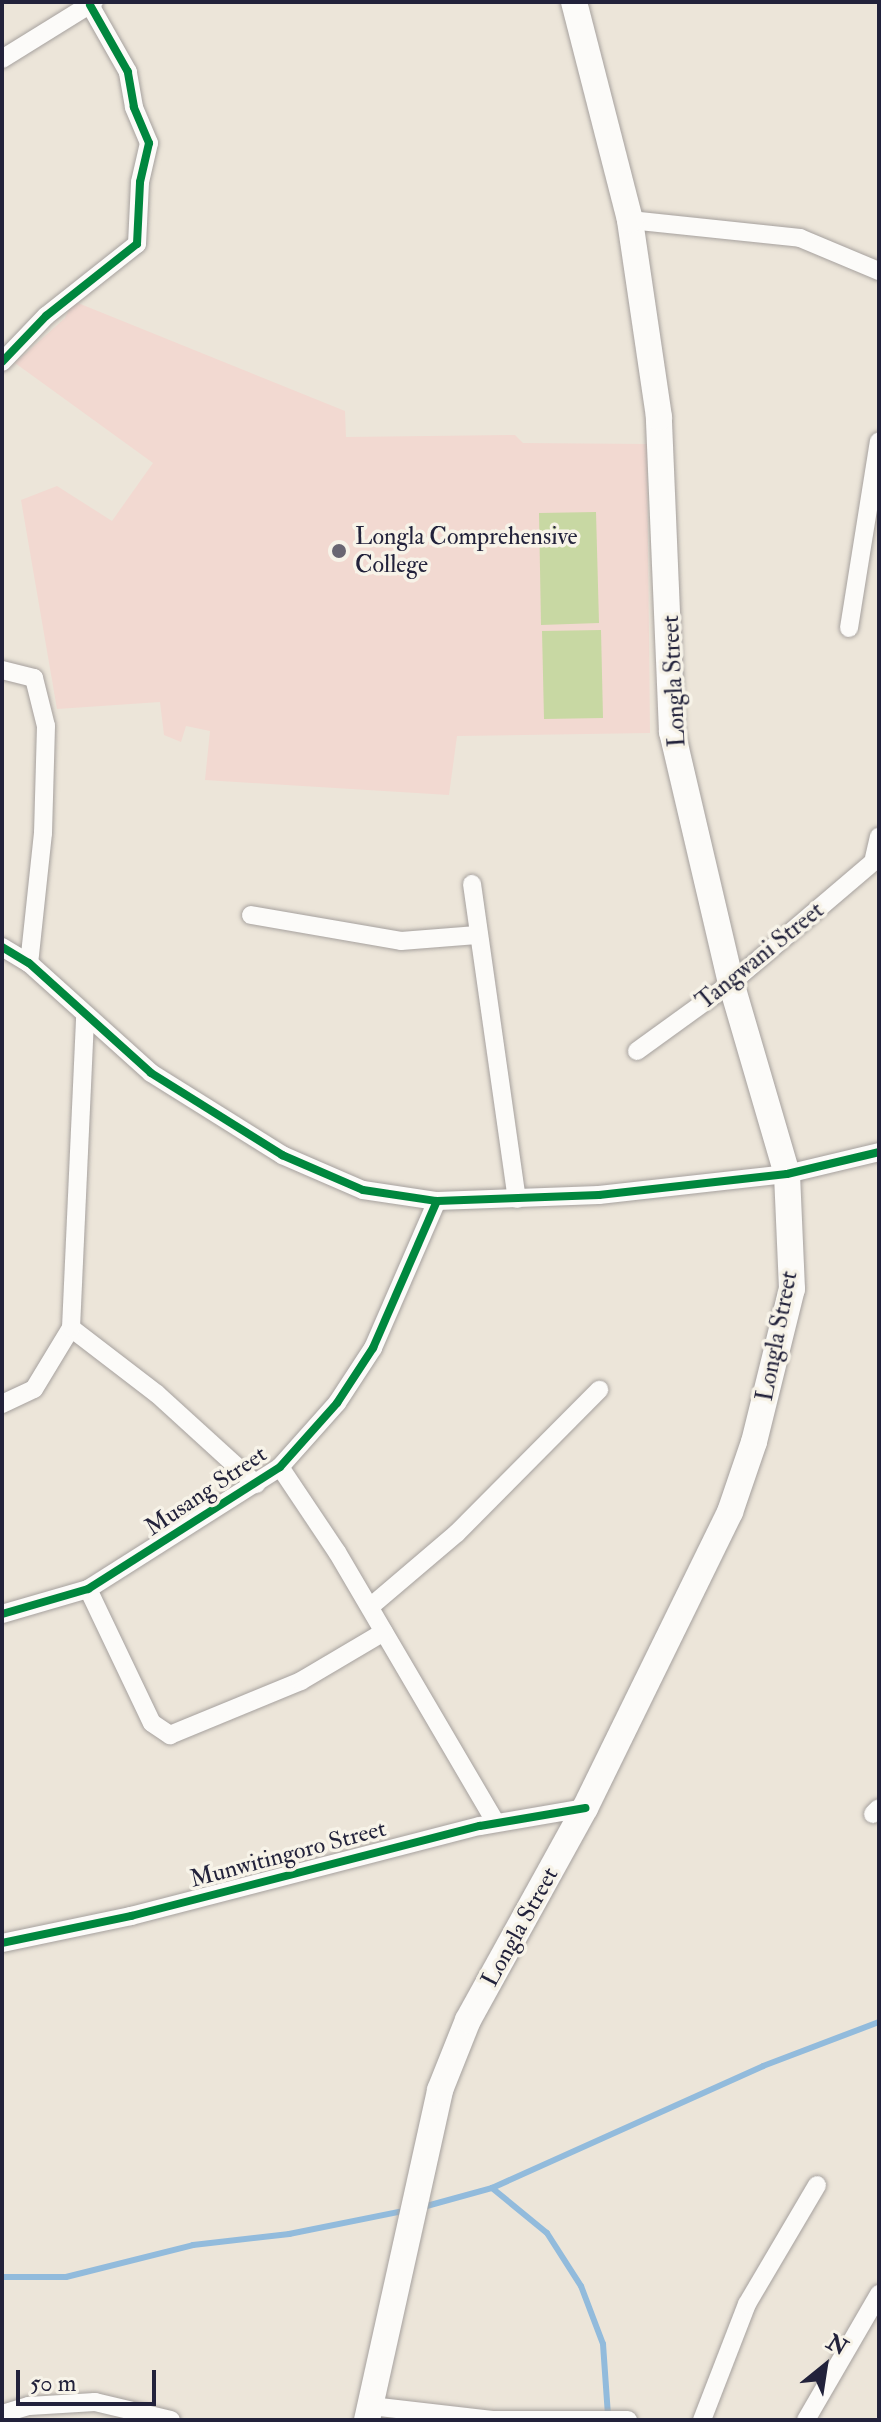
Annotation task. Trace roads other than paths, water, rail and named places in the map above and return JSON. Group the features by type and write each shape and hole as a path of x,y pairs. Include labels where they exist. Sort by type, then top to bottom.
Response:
{"main road":[{"name":"Longla Street","path":"369,2413 386,2315 409,2236 440,2090 468,2020 585,1808 730,1512 754,1442 792,1289 787,1174 731,983 672,732 659,417 630,220 574,2"}],"street":[{"path":"2,59 92,3 128,72 134,107 149,143 140,182 137,244 46,316 2,362"},
{"path":"630,220 800,238 879,271"},
{"path":"849,628 879,441"},
{"path":"2,670 34,678 46,726 43,833 29,963"},
{"path":"876,857 879,837"},
{"name":"Tangwani Street","path":"637,1051 731,983 876,857"},
{"path":"472,884 517,1199"},
{"path":"251,915 401,941 477,935"},
{"path":"2,947 29,963 85,1018 151,1073 282,1155 363,1190 437,1201 517,1199 787,1174 879,1152"},
{"path":"2,1404 34,1389 71,1328 85,1018"},
{"name":"Musang Street","path":"2,1614 88,1589 280,1467 337,1403 373,1348 437,1201"},
{"path":"71,1328 157,1394 256,1484"},
{"path":"370,1607 457,1533 599,1390"},
{"path":"280,1467 370,1607 496,1823"},
{"path":"88,1589 152,1723 170,1735 301,1681 384,1632"},
{"name":"Munwitingoro Street","path":"2,1943 131,1916 496,1823 585,1808"},
{"path":"702,2420 747,2304 817,2185"},
{"path":"806,2420 879,2294"},
{"path":"2,2414 29,2406 95,2402 171,2420"},
{"path":"369,2413 492,2420 628,2420"}],"waterway":[{"path":"492,2188 763,2066 879,2022"},
{"path":"423,2207 492,2188 547,2233 581,2286 603,2344 608,2416"},
{"path":"2,2277 66,2277 193,2245 289,2234 408,2210"}],"place":[{"name":"Longla Comprehensive College","path":"339,551"}]}
